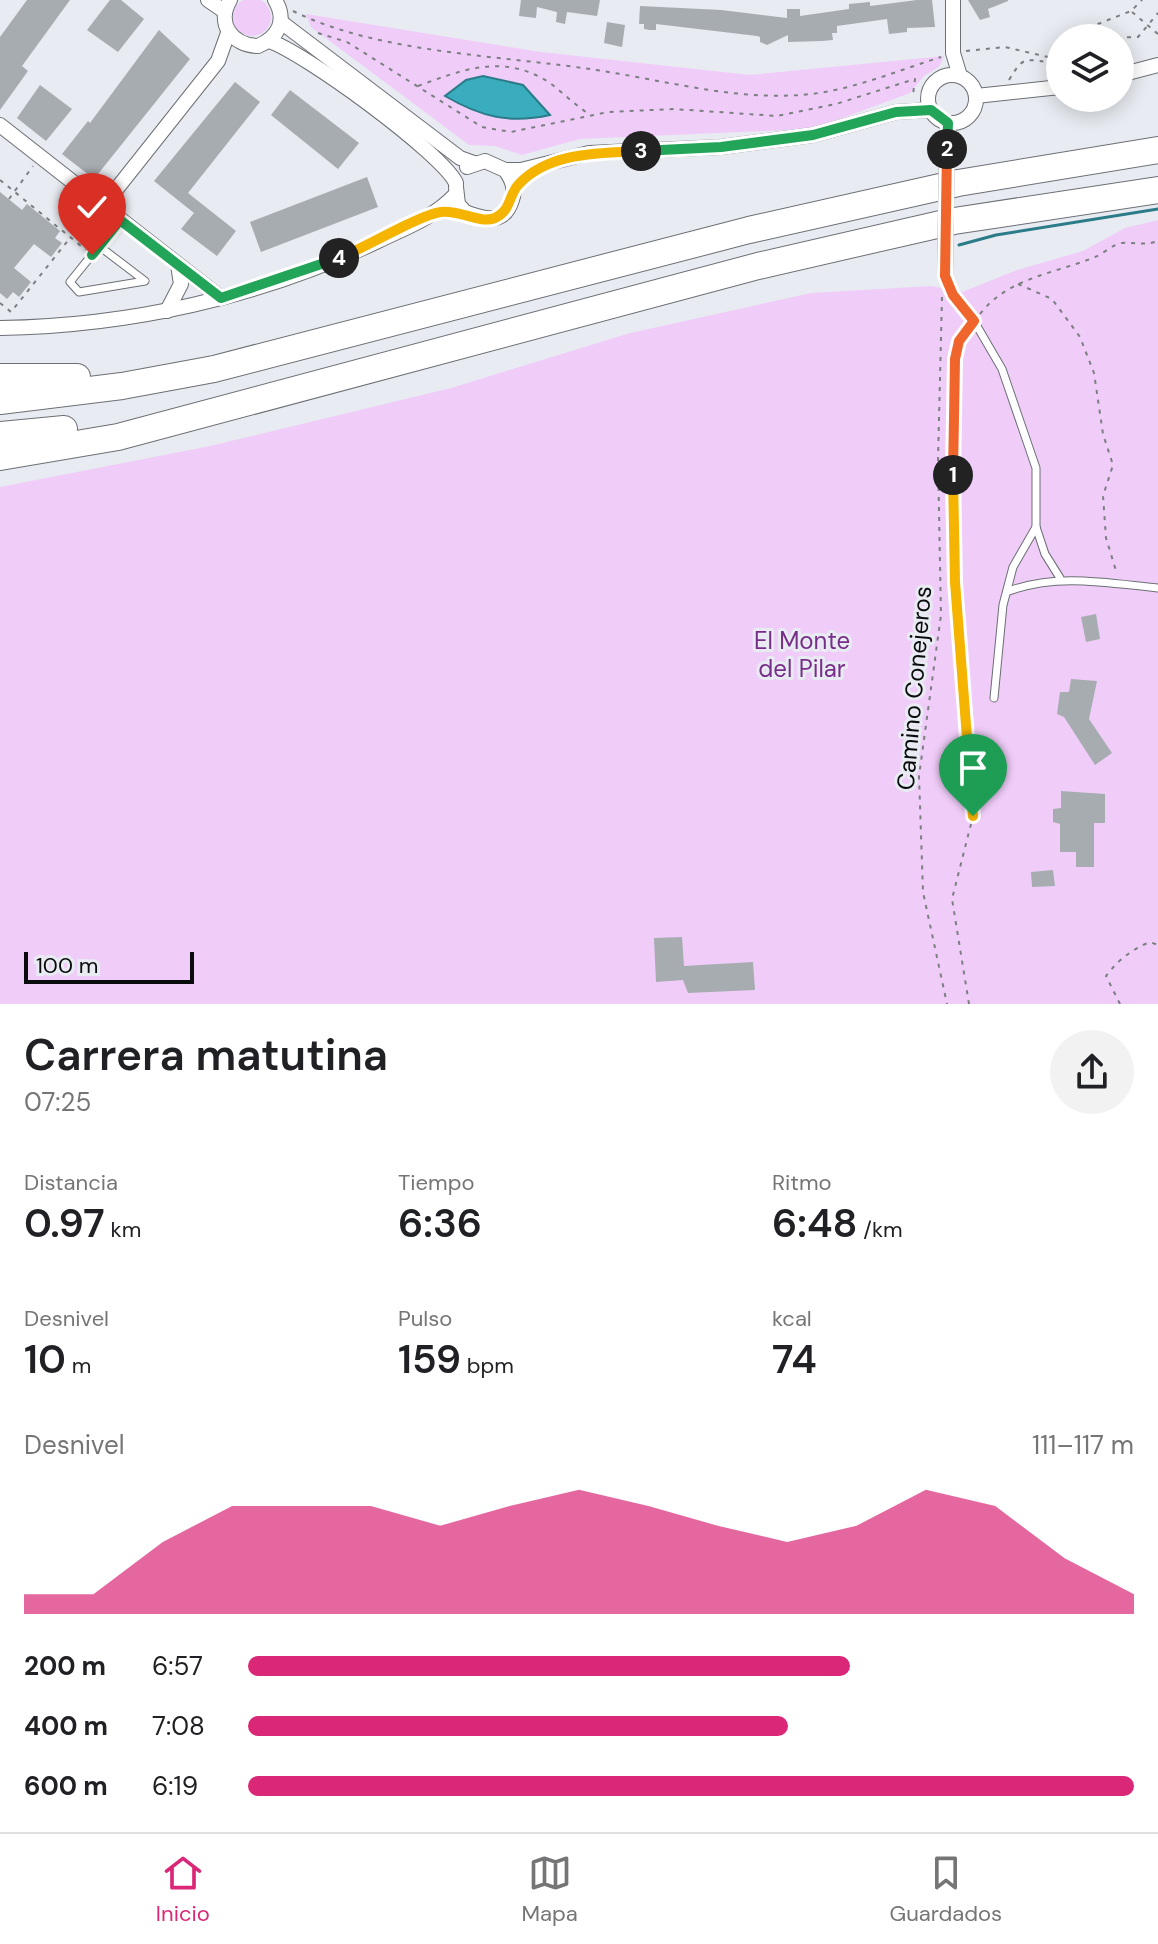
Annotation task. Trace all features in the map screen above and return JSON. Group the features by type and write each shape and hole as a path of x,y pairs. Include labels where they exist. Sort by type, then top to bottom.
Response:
{"highway":[{"path":"0,401 122,386 294,350 749,230 958,183 1158,150"},
{"path":"1,451 97,426 285,393 788,259 954,221 1158,190"},
{"path":"0,384 93,377 235,353 294,350"},
{"path":"0,377 93,377"}],"street":[{"path":"208,0 227,6 224,22 228,33 247,46"},
{"path":"952,76 953,0"},
{"path":"269,41 281,22 281,2"},
{"path":"281,22 460,158 474,163"},
{"path":"103,206 218,61 228,33"},
{"path":"218,61 247,46 269,41 295,54 384,117 438,161 456,189 465,212"},
{"path":"1134,71 1158,65"},
{"path":"896,112 934,83 952,76"},
{"path":"920,95 931,110 948,123 962,121 968,116 976,96 973,88 952,76"},
{"path":"976,96 1046,89"},
{"path":"438,212 456,189 466,167 474,163 485,161 505,170 545,165 589,153 721,147 813,135 896,112 931,110"},
{"path":"945,276 948,123"},
{"path":"0,125 221,298"},
{"path":"0,328 88,323 167,311 221,298 343,257 438,212 465,212 480,219 497,217 510,206 514,189 526,176 545,165"},
{"path":"505,170 514,189"},
{"path":"167,311 181,284 178,265"}],"lane":[{"path":"99,246 145,281 79,292 70,282 92,255 99,246 120,220"},
{"path":"945,276 953,295 974,321 1002,369 1036,468 1036,527 1045,554 1060,578"},
{"path":"994,698 1003,605 1013,567 1036,527"},
{"path":"1009,591 1060,578 1158,588"}],"path":[{"path":"1098,24 1131,11 1142,0"},
{"path":"281,2 294,12 343,30 409,45 599,70 660,83 770,94 824,92 953,53 1005,47 1046,57"},
{"path":"1131,11 1158,34"},
{"path":"1134,38 1158,13"},
{"path":"305,41 313,31 347,42 482,127 511,132 591,115 674,109 777,116 836,104 915,79 920,95"},
{"path":"1007,94 1007,84 1021,62 1029,58 1046,62"},
{"path":"417,87 462,70 505,64 549,82 591,115"},
{"path":"9,199 34,166"},
{"path":"0,180 92,255"},
{"path":"0,303 11,312 71,237"},
{"path":"969,1004 952,899 973,816 955,582 953,464 955,359 959,341 990,302 1017,283 1096,257 1120,243 1144,246 1158,241"},
{"name":"Camino Conejeros","path":"945,276 938,460 941,615 919,776 923,892 947,1004"},
{"path":"1017,283 1052,299 1080,337 1094,373 1103,434 1113,465 1103,496 1106,538 1113,564 1123,584"},
{"path":"1120,1004 1106,976 1118,960 1137,947 1150,942 1158,945"},
{"path":"969,999 975,1004"}],"green space":[{"path":"245,-1 259,-1 270,10 270,24 259,35 245,35 234,24 234,10"},
{"path":"306,14 541,52 750,75 944,56 939,67 924,76 910,93 813,129 580,139 522,155 495,146 469,145 311,27"},
{"name":"El Monte del Pilar","path":"1158,220 1158,1004 0,1004 0,487 210,446 451,388 630,333 811,293 931,286 962,292 1017,270 1083,251 1125,228"}],"water":[{"path":"483,76 523,85 550,115 522,119 496,117 445,96 466,80"}],"building":[{"path":"27,0 70,0 22,66 28,71 0,110 0,37"},
{"path":"110,0 121,0 144,19 118,52 87,30"},
{"path":"521,0 600,0 597,16 567,12 565,24 556,22 557,12 537,7 536,18 519,16"},
{"path":"932,0 935,27 907,28 907,32 889,34 887,19 837,26 837,33 832,33 833,40 822,41 788,42 788,35 767,45 760,42 757,36 656,24 656,30 650,30 639,24 640,6 721,10 787,18 787,9 800,9 800,16 849,9 849,4 870,2 870,6"},
{"path":"968,0 1008,1 988,9 990,17 980,20"},
{"path":"607,22 625,25 622,47 604,43"},
{"path":"159,30 190,59 94,179 62,154 88,121 90,123"},
{"path":"235,82 260,102 188,193 236,231 217,256 181,229 194,213 154,181"},
{"path":"40,85 72,109 46,141 17,118"},
{"path":"290,90 359,143 338,169 271,115"},
{"path":"367,177 378,207 261,252 250,222"},
{"path":"0,192 22,210 27,204 60,231 55,238 62,243 51,257 34,244 14,268 31,282 19,297 13,292 7,299 0,293"},
{"path":"1096,614 1100,639 1086,642 1081,617"},
{"path":"1071,679 1097,681 1089,719 1112,753 1095,765 1064,717 1057,714 1060,692 1069,692"},
{"path":"1061,791 1105,794 1105,823 1094,823 1094,867 1076,867 1076,852 1060,852 1060,824 1053,822 1053,809 1061,808"},
{"path":"1053,870 1055,886 1032,887 1031,872"},
{"path":"682,937 684,966 753,962 755,990 688,993 683,980 656,982 654,938"}],"waterway":[{"path":"959,245 996,235 1158,209"}],"route":[{"path":"92,255 120,220 221,298 309,270 438,212 465,212 480,219 497,217 510,206 514,189 526,176 545,165 589,153 721,147 813,135 896,112 931,110 948,123 945,276 953,295 974,321 959,341 955,359 957,383 953,464 955,582 973,816"}]}
